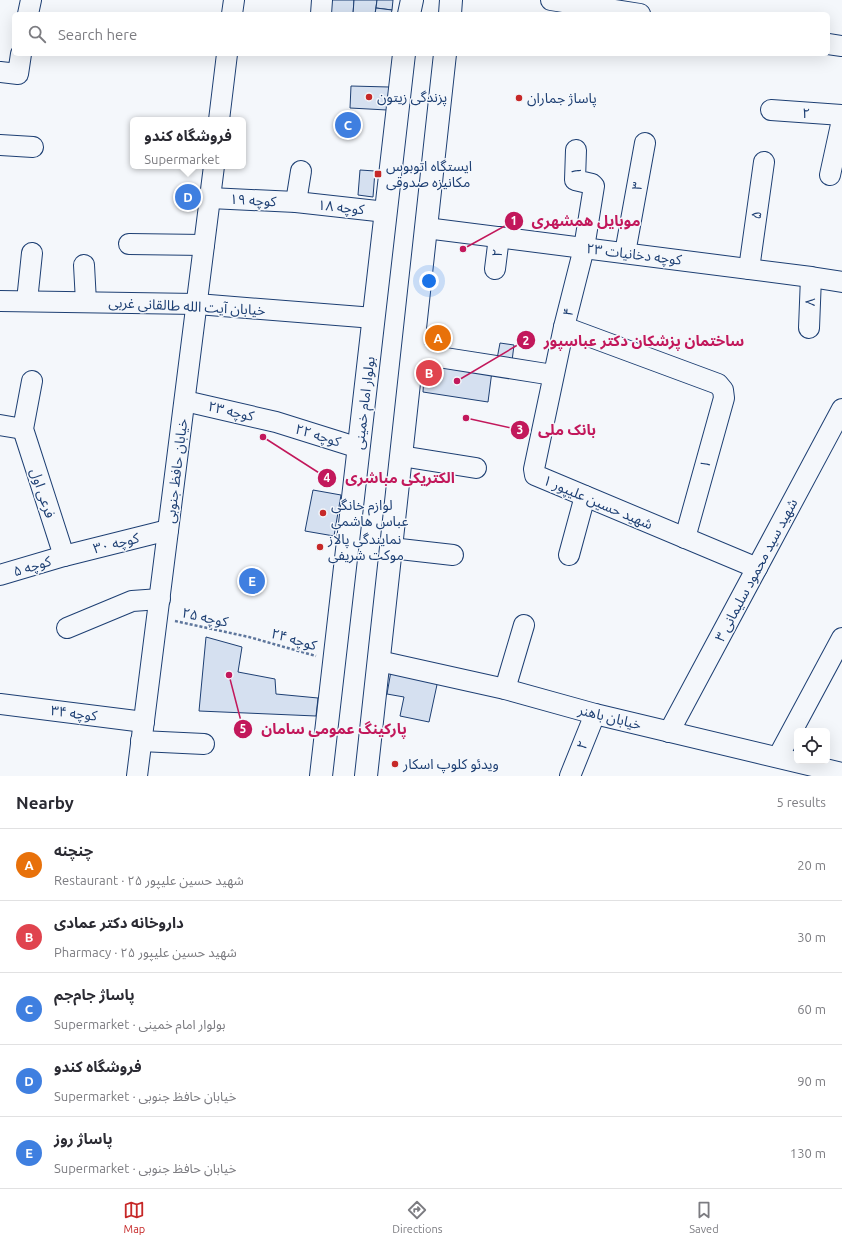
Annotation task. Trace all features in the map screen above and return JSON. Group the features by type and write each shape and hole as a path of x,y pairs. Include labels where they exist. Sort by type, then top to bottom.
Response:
{"main road":[{"path":"410,12 412,0"},
{"path":"450,12 451,0"},
{"name":"بولوار امام خمینی","path":"322,776 404,56"},
{"path":"366,776 445,56"}],"street":[{"path":"28,12 31,0"},
{"path":"232,12 234,0"},
{"path":"321,12 322,0"},
{"path":"551,0 627,12"},
{"path":"830,44 842,46"},
{"path":"9,73 20,56"},
{"path":"219,117 227,56"},
{"name":"۲","path":"771,110 842,123"},
{"path":"830,176 842,123"},
{"name":"۳","path":"625,253 645,143"},
{"path":"0,145 33,147"},
{"name":"۱","path":"576,150 575,180 592,184 594,186 584,248"},
{"name":"۵","path":"749,269 764,162"},
{"name":"خیابان حافظ جنوبی","path":"137,776 214,169"},
{"path":"296,202 301,171"},
{"name":"کوچه ۱۹","path":"210,198 296,202"},
{"name":"کوچه ۱۸","path":"296,202 386,212"},
{"name":"کوچه دخانیات ۲۳","path":"426,228 842,282"},
{"name":"۲","path":"495,269 499,237"},
{"path":"128,244 204,245"},
{"name":"۴","path":"584,248 564,327 718,384 722,390"},
{"path":"27,301 32,254"},
{"path":"84,265 86,302"},
{"name":"۸","path":"809,328 811,277"},
{"name":"خیابان آیت الله طالقانی غربی","path":"0,301 197,304 374,318"},
{"name":"شهید حسین علیپور ۱","path":"564,327 534,469 535,475 757,568"},
{"path":"413,353 553,375"},
{"path":"0,425 23,429 32,381"},
{"name":"۱","path":"685,538 724,398 722,390"},
{"name":"کوچه ۲۳","path":"185,401 276,422"},
{"name":"شهید سید محمود سلیمانی ۳","path":"669,732 842,409"},
{"name":"کوچه ۲۲","path":"276,422 359,448"},
{"name":"فرعی اول","path":"23,429 64,556"},
{"path":"401,456 476,468"},
{"path":"569,554 585,496"},
{"name":"کوچه ۳۰","path":"64,556 168,530"},
{"path":"391,548 453,555"},
{"name":"کوچه ۵","path":"0,575 64,556"},
{"path":"67,628 132,602 158,608"},
{"path":"505,689 524,625"},
{"path":"778,757 842,638"},
{"name":"خیابان باهنر","path":"379,661 505,689 595,714 842,773"},
{"name":"کوچه ۳۴","path":"2,704 144,722"},
{"name":"۲","path":"570,776 595,714"},
{"path":"141,741 204,744"}],"path":[{"name":"کوچه ۲۵","path":"158,608 249,637"},
{"name":"کوچه ۲۴","path":"249,637 335,661"}],"building":[{"path":"327,0 354,0 353,12 325,12"},
{"path":"354,0 377,0 375,12 353,12"},
{"path":"377,0 393,0 392,10 376,8"},
{"path":"376,8 392,10 392,12 375,12"},
{"name":"پزندگی زیتون","path":"351,86 389,87 387,110 350,108"},
{"path":"360,170 375,171 373,197 358,195"},
{"path":"500,343 514,345 512,361 497,359"},
{"path":"425,359 492,371 488,402 423,392"},
{"name":"لوازم خانگی عباس هاشمی","path":"313,490 341,495 334,536 305,531"},
{"path":"206,637 242,647 238,672 275,679 276,694 318,698 316,716 199,711"},
{"path":"391,671 438,680 429,722 400,716 404,697 387,694"}],"place":[{"name":"پزندگی زیتون","path":"369,97"},
{"name":"پاساژ جماران","path":"519,98"},
{"name":"پاساژ جام‌جم","path":"348,125"},
{"name":"ایستگاه اتوبوس مکانیزه صدوقی","path":"378,174"},
{"name":"فروشگاه کندو","path":"188,197"},
{"name":"موبایل همشهری","path":"463,249"},
{"name":"چنچنه","path":"438,338"},
{"name":"داروخانه دکتر عمادی","path":"429,373"},
{"name":"ساختمان پزشکان دکتر عباسپور","path":"457,381"},
{"name":"بانک ملی","path":"466,418"},
{"name":"الکتریکی مباشری","path":"263,437"},
{"name":"لوازم خانگی عباس هاشمی","path":"323,513"},
{"name":"نمایندگی پالاز موکت شریفی","path":"320,547"},
{"name":"پاساژ روز","path":"252,581"},
{"name":"پارکینگ عمومی سامان","path":"229,675"},
{"name":"ویدئو کلوپ اسکار","path":"395,764"}]}
